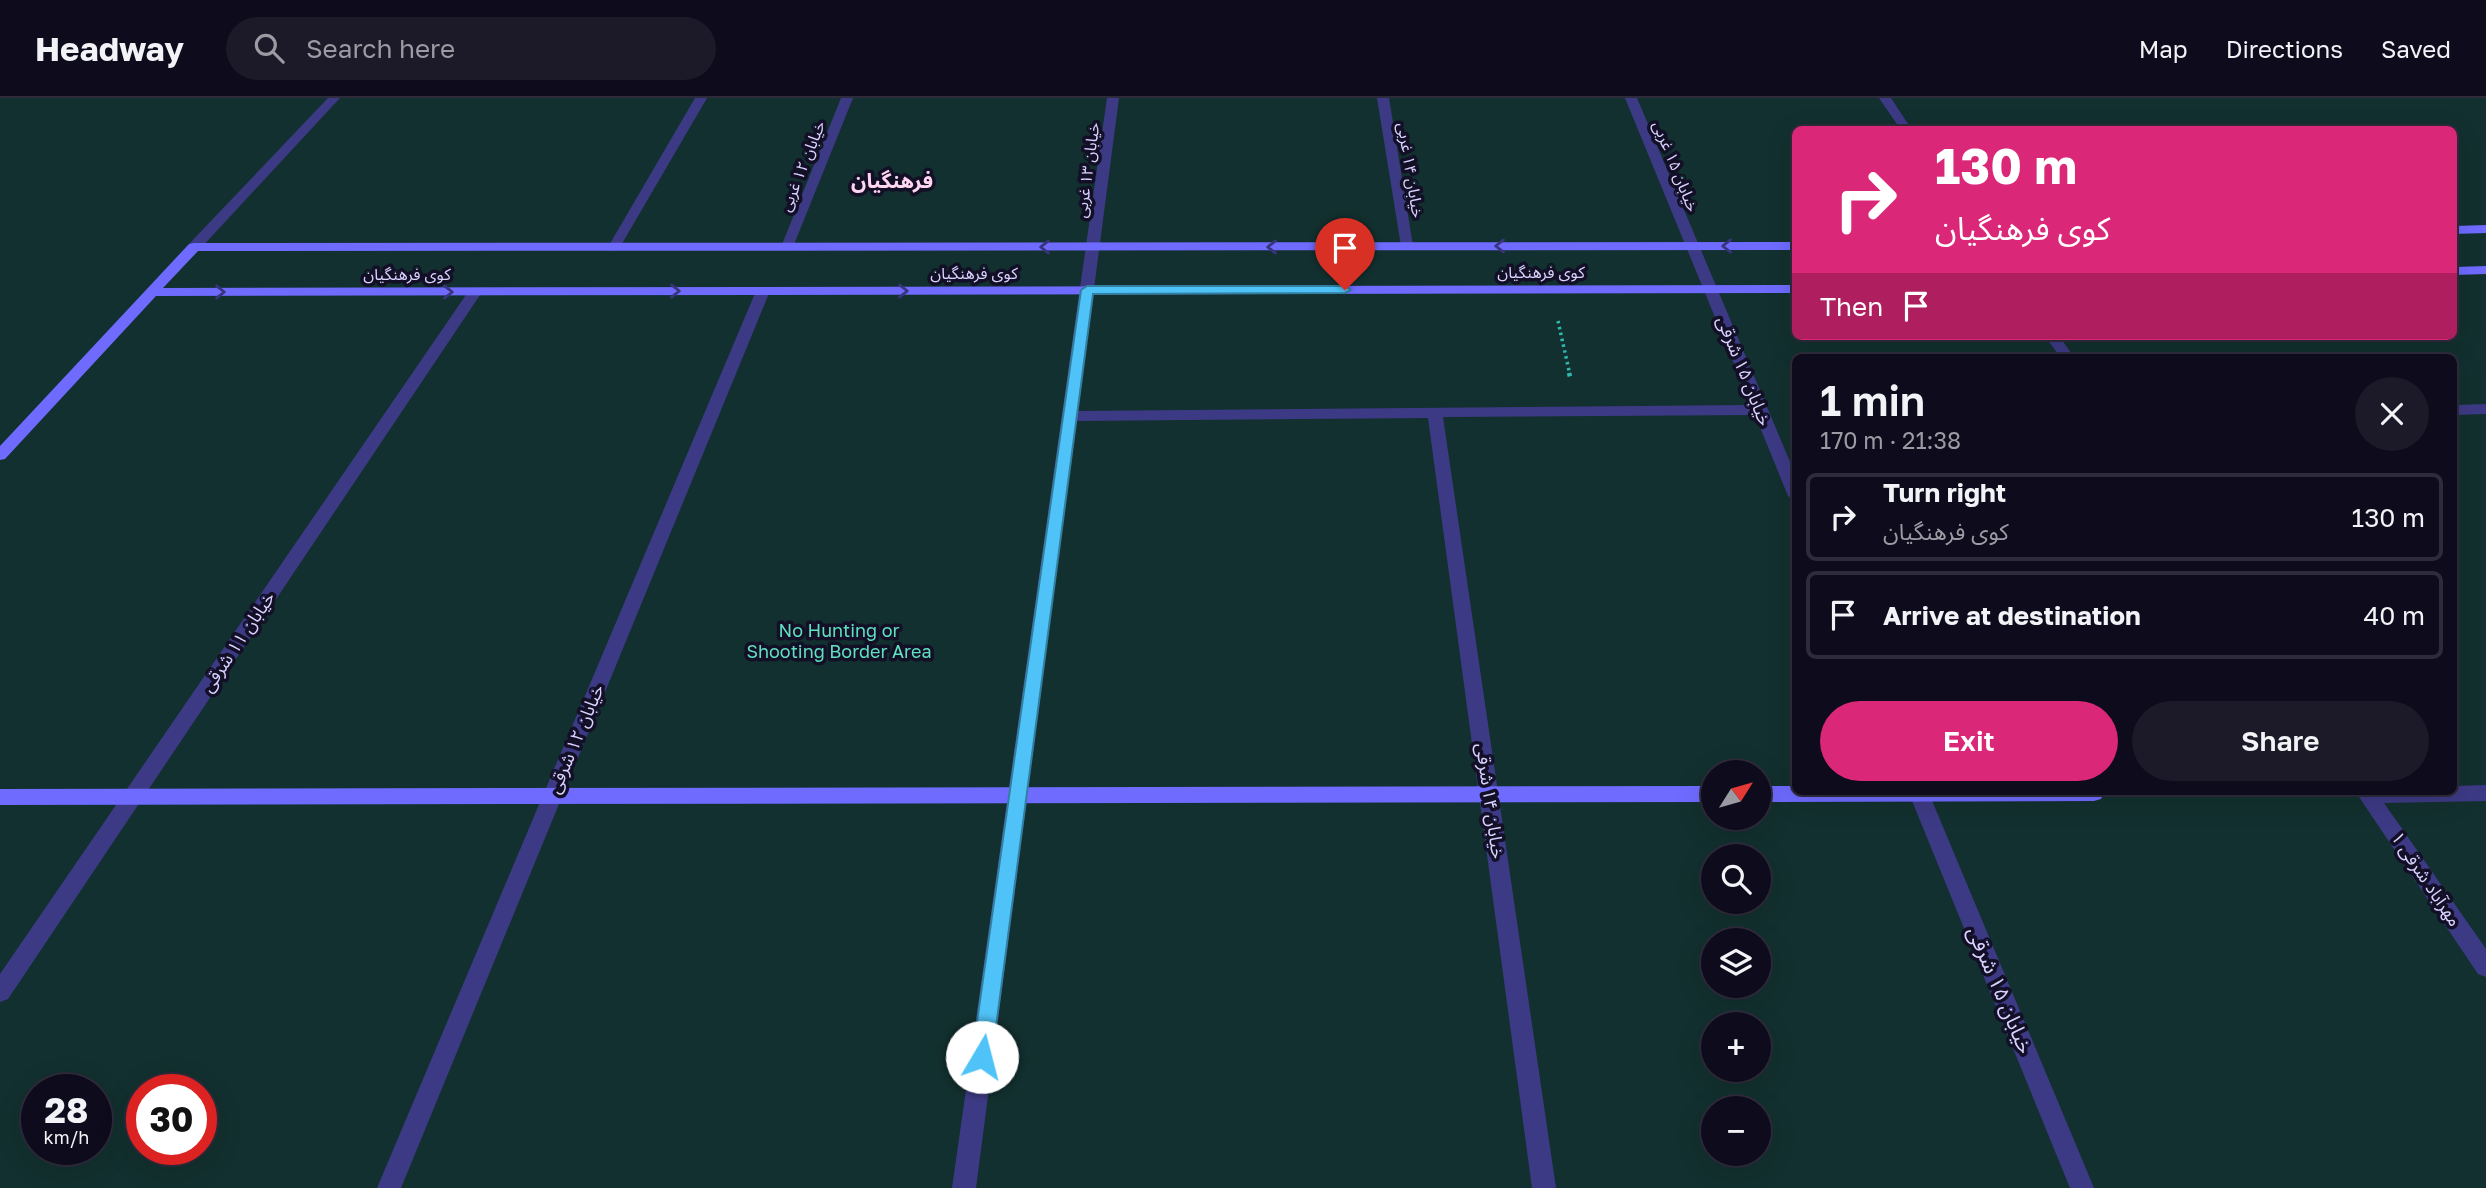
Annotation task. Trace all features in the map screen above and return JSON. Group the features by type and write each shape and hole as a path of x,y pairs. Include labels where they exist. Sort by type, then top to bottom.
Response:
{"street":[{"path":"0,455 334,98"},
{"path":"614,247 701,98"},
{"name":"خیابان ۱۲ غربی","path":"787,247 847,98"},
{"name":"خیابان ۱۳ غربی","path":"964,1188 1113,98"},
{"name":"خیابان ۱۴ غربی","path":"1383,98 1407,246"},
{"name":"خیابان ۱۵ غربی","path":"1631,98 1693,246"},
{"path":"1885,98 1904,126"},
{"path":"2457,230 2486,229"},
{"name":"خیابان ۱۵ شرقی","path":"1693,246 1792,486"},
{"name":"کوی فرهنگیان","path":"194,247 1792,246"},
{"path":"2457,271 2486,270"},
{"name":"کوی فرهنگیان","path":"152,292 1792,289"},
{"name":"خیابان ۱۲ شرقی","path":"390,1188 763,291"},
{"name":"خیابان ۱۱ شرقی","path":"0,992 475,292"},
{"path":"2457,410 2486,409"},
{"path":"1070,416 1760,410"},
{"name":"خیابان ۱۴ شرقی","path":"1435,413 1544,1188"},
{"path":"2457,793 2486,793"},
{"path":"0,797 1701,794"},
{"path":"1771,794 1792,794"},
{"name":"خیابان ۱۵ شرقی","path":"1919,795 2082,1188"},
{"name":"مهرآباد شرقی ١","path":"2368,795 2486,967"}],"path":[{"path":"1550,289 1576,412"}],"green space":[{"name":"No Hunting or Shooting Border Area","path":"0,98 2486,98 2486,1188 0,1188"}],"district":[{"name":"فرهنگیان","path":"892,181"}],"route":[{"path":"982,1057 1087,290 1345,290"}]}
